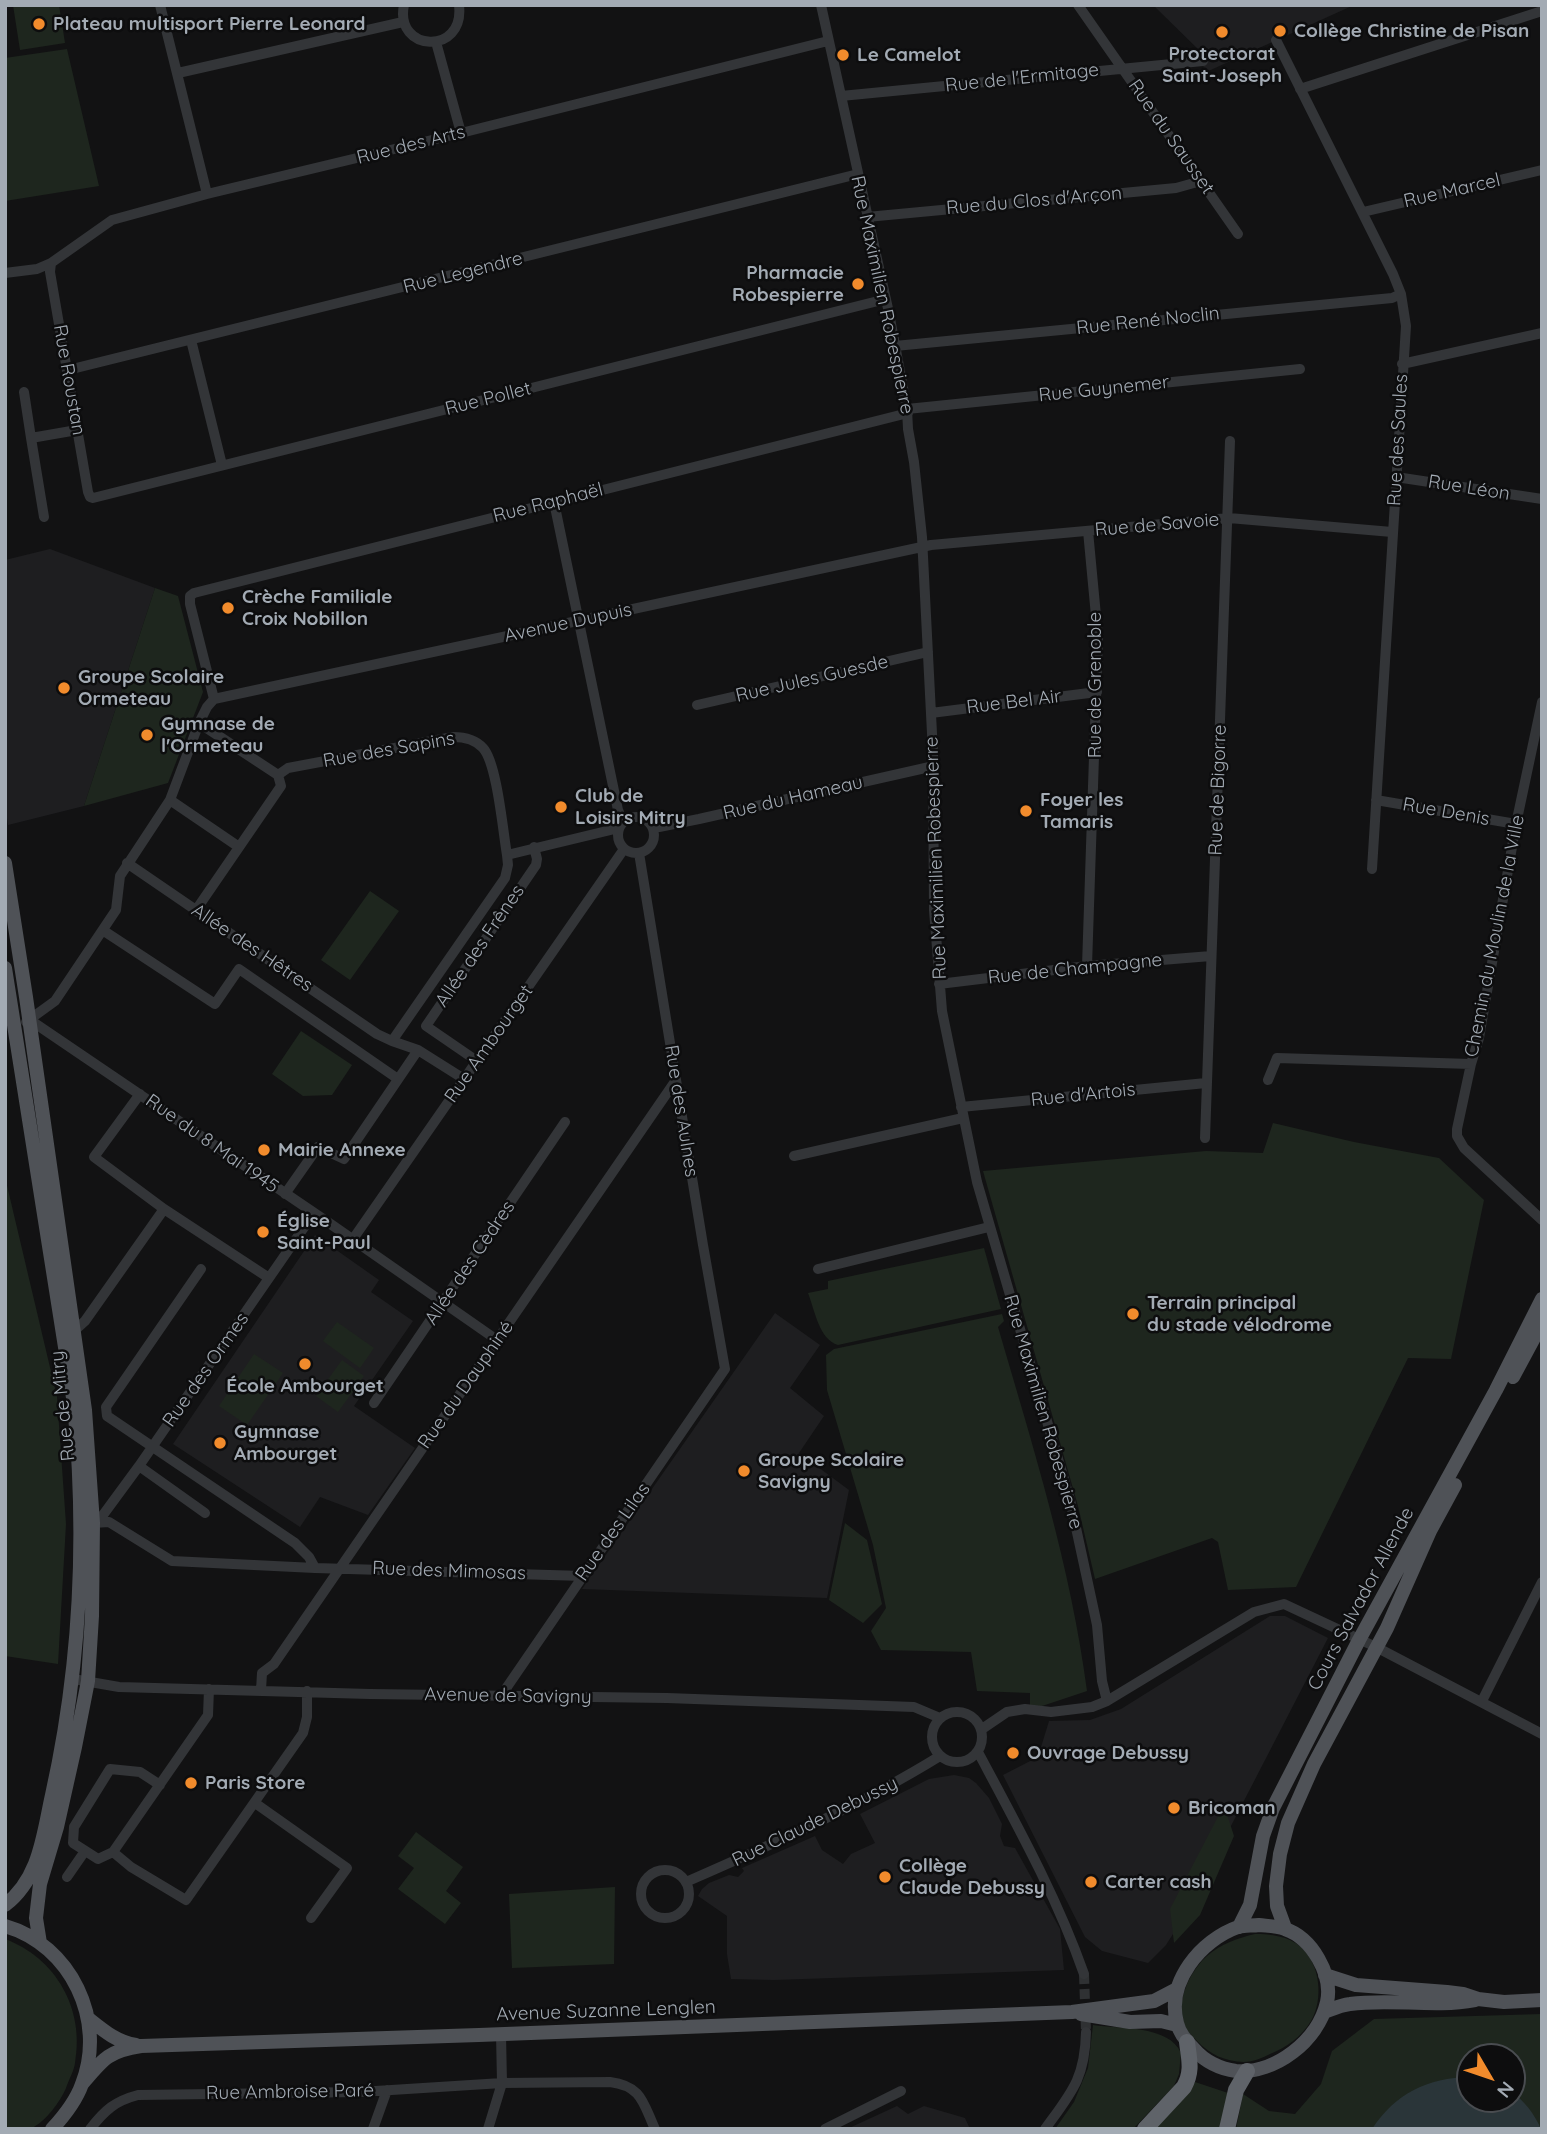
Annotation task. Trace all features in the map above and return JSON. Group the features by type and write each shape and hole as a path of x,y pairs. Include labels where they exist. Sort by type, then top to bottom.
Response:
{"highway":[{"path":"1145,2129 1189,2078 1191,2070 1187,2042"},
{"path":"1227,2129 1236,2090 1247,2071"}],"main road":[{"name":"Rue de Mitry","path":"5,863 85,1410 93,1523 92,1616 57,1827 40,1884 36,1918 40,1942"},
{"name":"Rue de Mitry","path":"5,968 74,1404 82,1517 80,1681 37,1863 23,1888 5,1905"},
{"name":"Cours Salvador Allende","path":"1239,1927 1250,1905 1263,1836 1273,1808 1359,1640 1542,1299"},
{"name":"Cours Salvador Allende","path":"1285,1928 1278,1906 1276,1886 1288,1823 1314,1764 1387,1628 1430,1531 1542,1323"},
{"path":"1259,1925 1285,1928 1302,1938 1312,1949 1325,1976 1328,2000 1315,2028 1287,2057 1266,2067 1233,2071 1208,2062 1187,2042 1177,2025 1177,1989 1189,1965 1200,1951 1239,1927 1259,1925"},
{"path":"5,1926 40,1942 54,1954 71,1976 84,2001 89,2019 90,2052 82,2084 70,2108 52,2129"},
{"path":"1325,1976 1351,1984 1447,1992 1504,2002 1542,2000"},
{"name":"Avenue Suzanne Lenglen","path":"82,2084 108,2055 141,2046 1072,2012 1154,2001 1177,1989"},
{"path":"1324,2012 1348,2004 1454,2004 1479,1999"},
{"name":"Avenue Suzanne Lenglen","path":"1072,2012 1130,2022 1156,2020 1177,2025"},
{"name":"Avenue Suzanne Lenglen","path":"89,2019 108,2035 123,2043 141,2046"}],"street":[{"path":"160,5 207,194"},
{"path":"404,5 404,22 412,36 436,42 453,33 460,15 459,5"},
{"name":"Rue Maximilien Robespierre","path":"821,5 908,411 922,547 928,652 934,766 934,911 942,1011 962,1113 989,1227 1070,1500 1097,1625 1102,1681 1107,1701"},
{"name":"Rue du Sausset","path":"1078,5 1238,234"},
{"path":"1300,89 1542,11"},
{"path":"178,73 404,22"},
{"name":"Rue des Saules","path":"1276,40 1363,212 1401,294 1406,327 1373,869"},
{"name":"Rue des Arts","path":"5,273 37,269 51,263 112,220 207,194 828,41"},
{"path":"436,42 461,133"},
{"name":"Rue de l'Ermitage","path":"841,96 1203,61"},
{"name":"Rue Marcel","path":"1363,212 1542,170"},
{"name":"Rue Legendre","path":"68,370 858,174"},
{"name":"Rue du Clos d'Arçon","path":"867,217 1176,188 1201,181"},
{"name":"Rue Roustan","path":"51,263 50,272 90,497"},
{"name":"Rue René Noclin","path":"895,346 1392,298 1401,294"},
{"name":"Rue Pollet","path":"90,497 886,299"},
{"path":"1402,364 1542,333"},
{"path":"191,340 222,465"},
{"name":"Rue Guynemer","path":"908,411 1300,369"},
{"path":"24,392 44,517"},
{"name":"Rue Raphaël","path":"214,699 190,604 190,596 199,591 908,411"},
{"path":"31,438 78,430"},
{"name":"Rue de Bigorre","path":"1205,1138 1230,441"},
{"name":"Rue Léon","path":"1396,477 1542,499"},
{"path":"392,1041 505,878 507,855 621,825 633,817 648,821 652,825 653,842 650,848 639,853 624,849 618,840 621,825 554,502"},
{"name":"Rue de Savoie","path":"922,547 1228,518 1392,532"},
{"name":"Rue de Grenoble","path":"1087,966 1098,637 1088,531"},
{"name":"Avenue Dupuis","path":"214,699 922,547"},
{"name":"Rue Jules Guesde","path":"697,705 928,652"},
{"name":"Rue Bel Air","path":"931,713 1097,692"},
{"path":"15,1027 30,1020 55,1001 104,931 116,910 119,881 127,863 170,800 199,723 214,699"},
{"name":"Chemin du Moulin de la Ville","path":"1542,702 1516,824 1479,1038 1458,1121 1457,1136 1464,1148 1542,1220"},
{"path":"196,910 281,786 278,775 199,723"},
{"name":"Rue des Sapins","path":"278,775 288,768 347,756 453,737 472,740 481,746 490,760 507,855"},
{"name":"Rue du Hameau","path":"652,825 672,825 934,766"},
{"path":"170,800 239,847"},
{"name":"Rue Denis","path":"1377,800 1516,824"},
{"name":"Allée des Frênes","path":"477,1061 426,1026 536,865 534,847"},
{"name":"Rue Ambourget","path":"353,1240 624,849"},
{"name":"Rue des Aulnes","path":"639,853 726,1368"},
{"name":"Allée des Hêtres","path":"127,863 377,1034 418,1050 464,1079"},
{"path":"104,931 215,1004 239,969 398,1079"},
{"name":"Rue de Champagne","path":"939,984 1087,966 1212,956"},
{"name":"Rue du 8 Mai 1945","path":"30,1020 497,1340"},
{"path":"285,1194 318,1147 344,1159 418,1050"},
{"path":"1268,1080 1277,1058 1471,1064"},
{"name":"Rue du Dauphiné","path":"261,1690 262,1673 274,1664 676,1080"},
{"name":"Rue d'Artois","path":"794,1156 962,1113 1206,1083"},
{"path":"140,1094 94,1157 164,1209 269,1278"},
{"name":"Allée des Cèdres","path":"374,1403 565,1122"},
{"path":"74,1331 85,1321 164,1209"},
{"name":"Rue des Ormes","path":"93,1523 103,1516 153,1447 314,1213"},
{"path":"818,1269 989,1227"},
{"path":"201,1269 106,1407 107,1416 295,1543 309,1557 315,1568"},
{"name":"Rue des Lilas","path":"506,1696 507,1687 726,1368"},
{"path":"139,1466 205,1513"},
{"name":"Rue des Mimosas","path":"93,1523 109,1522 172,1561 583,1576"},
{"path":"1482,1701 1542,1582"},
{"path":"982,1729 1007,1712 1024,1709 1051,1712 1092,1707 1107,1701 1254,1612 1283,1604 1376,1647 1542,1734"},
{"name":"Avenue de Savigny","path":"80,1681 119,1687 667,1698 915,1707 940,1718"},
{"path":"160,1786 140,1772 110,1769 74,1827 73,1843 98,1859 113,1852 160,1786 208,1715 209,1689"},
{"path":"113,1852 131,1867 186,1900 303,1733 307,1717 307,1691"},
{"path":"956,1711 964,1712 978,1721 982,1729 982,1745 978,1752 971,1758 955,1762 940,1755 932,1741 935,1724 940,1718 956,1711"},
{"path":"978,1752 1068,1927 1084,1974"},
{"name":"Rue Claude Debussy","path":"686,1882 847,1809 940,1755"},
{"path":"255,1803 347,1868 311,1918"},
{"path":"68,1877 85,1851"},
{"path":"658,1871 674,1871 686,1882 689,1897 682,1911 676,1915 662,1918 648,1911 644,1905 641,1889 645,1881 658,1871"},
{"path":"1045,2129 1079,2078 1085,2056 1086,2032"},
{"path":"488,2129 502,2083 501,2034"},
{"name":"Rue Ambroise Paré","path":"90,2129 106,2110 138,2095 610,2082 633,2089 642,2099 655,2129"},
{"path":"373,2129 387,2090"},
{"path":"825,2129 901,2091"}],"shaded area":[{"name":"Plateau multisport Pierre Leonard","path":"13,5 59,5 65,43 20,50"},
{"name":"Protectorat Saint-Joseph","path":"1153,5 1354,5 1204,73 1202,53"},
{"path":"67,49 99,186 5,201 5,58"},
{"name":"Groupe Scolaire Ormeteau","path":"50,549 155,588 84,806 8,825 5,805 5,560"},
{"name":"Gymnase de l'Ormeteau","path":"155,588 178,596 203,692 168,783 84,806"},
{"path":"370,891 399,911 350,980 321,960"},
{"path":"301,1031 352,1065 332,1095 303,1096 272,1074"},
{"path":"1273,1123 1439,1158 1484,1200 1451,1359 1408,1358 1296,1587 1228,1590 1218,1542 1212,1538 1095,1579 1078,1506 983,1171 1206,1151 1263,1153"},
{"path":"5,1177 57,1397 66,1524 58,1664 5,1656"},
{"name":"École Ambourget","path":"315,1235 379,1280 371,1292 413,1321 354,1406 415,1448 368,1515 320,1497 300,1527 173,1444"},
{"path":"984,1248 1001,1309 838,1345 826,1337 818,1324 808,1293 828,1289 828,1281"},
{"name":"Groupe Scolaire Savigny","path":"775,1313 820,1345 790,1388 824,1416 799,1453 849,1490 827,1598 582,1589"},
{"path":"1002,1314 1004,1321 998,1327 1061,1553 1087,1691 1030,1710 1030,1693 977,1691 971,1652 881,1650 871,1631 886,1608 873,1545 827,1390 826,1355 834,1349"},
{"path":"337,1322 374,1348 360,1368 323,1341"},
{"path":"254,1354 283,1373 247,1425 219,1406"},
{"path":"342,1360 364,1376 338,1412 316,1396"},
{"path":"845,1523 867,1540 882,1604 863,1623 829,1600"},
{"path":"1270,1616 1285,1616 1328,1638 1185,1915 1166,1945 1148,1963 1102,1951 1085,1937 1003,1775 1038,1757 1049,1721 1090,1720 1121,1709"},
{"name":"Collège Claude Debussy","path":"954,1775 969,1778 989,1798 1002,1824 1000,1836 1004,1846 1015,1848 1060,1929 1064,1970 774,1980 731,1979 727,1954 727,1916 698,1896 702,1889 709,1883 729,1875 738,1877 744,1871 742,1868 815,1836 822,1850 843,1864 851,1854 875,1843 860,1814 929,1779"},
{"path":"1224,1805 1234,1836 1200,1915 1174,1943 1170,1909"},
{"path":"416,1832 463,1867 446,1891 461,1903 445,1924 398,1889 414,1868 398,1856"},
{"path":"615,1887 614,1964 512,1968 509,1894"},
{"path":"1255,1934 1279,1936 1301,1947 1316,1972 1319,1992 1311,2021 1298,2037 1276,2051 1254,2061 1244,2062 1230,2060 1207,2050 1184,2025 1181,2011 1184,1993 1201,1962 1218,1948"},
{"path":"5,1939 39,1959 52,1972 71,2005 75,2024 75,2063 66,2088 47,2116 37,2125 26,2129 5,2129"},
{"path":"1542,2014 1542,2129 1236,2129 1243,2094 1269,2111 1295,2114 1321,2084 1332,2051 1374,2019"},
{"path":"1093,2025 1155,2033 1166,2037 1181,2053 1179,2074 1174,2086 1133,2129 1055,2129 1074,2102 1088,2068"},
{"path":"1454,2078 1456,2113 1526,2113 1526,2105 1541,2129 1372,2129 1381,2116 1402,2097 1426,2084"},
{"path":"1195,2082 1228,2093 1220,2129 1154,2129"},
{"path":"897,2106 908,2114 924,2106 965,2118 970,2129 847,2129"}],"tunnel":[{"path":"1084,1974 1086,2032"}],"place":[{"name":"Plateau multisport Pierre Leonard","path":"39,24"},
{"name":"Collège Christine de Pisan","path":"1280,31"},
{"name":"Protectorat Saint-Joseph","path":"1222,32"},
{"name":"Le Camelot","path":"843,55"},
{"name":"Pharmacie Robespierre","path":"858,284"},
{"name":"Crèche Familiale Croix Nobillon","path":"228,608"},
{"name":"Groupe Scolaire Ormeteau","path":"64,688"},
{"name":"Gymnase de l'Ormeteau","path":"147,735"},
{"name":"Club de Loisirs Mitry","path":"561,807"},
{"name":"Foyer les Tamaris","path":"1026,811"},
{"name":"Mairie Annexe","path":"264,1150"},
{"name":"Église Saint-Paul","path":"263,1232"},
{"name":"Terrain principal du stade vélodrome","path":"1133,1314"},
{"name":"École Ambourget","path":"305,1364"},
{"name":"Gymnase Ambourget","path":"220,1443"},
{"name":"Groupe Scolaire Savigny","path":"744,1471"},
{"name":"Ouvrage Debussy","path":"1013,1753"},
{"name":"Paris Store","path":"191,1783"},
{"name":"Bricoman","path":"1174,1808"},
{"name":"Collège Claude Debussy","path":"885,1877"},
{"name":"Carter cash","path":"1091,1882"}]}
